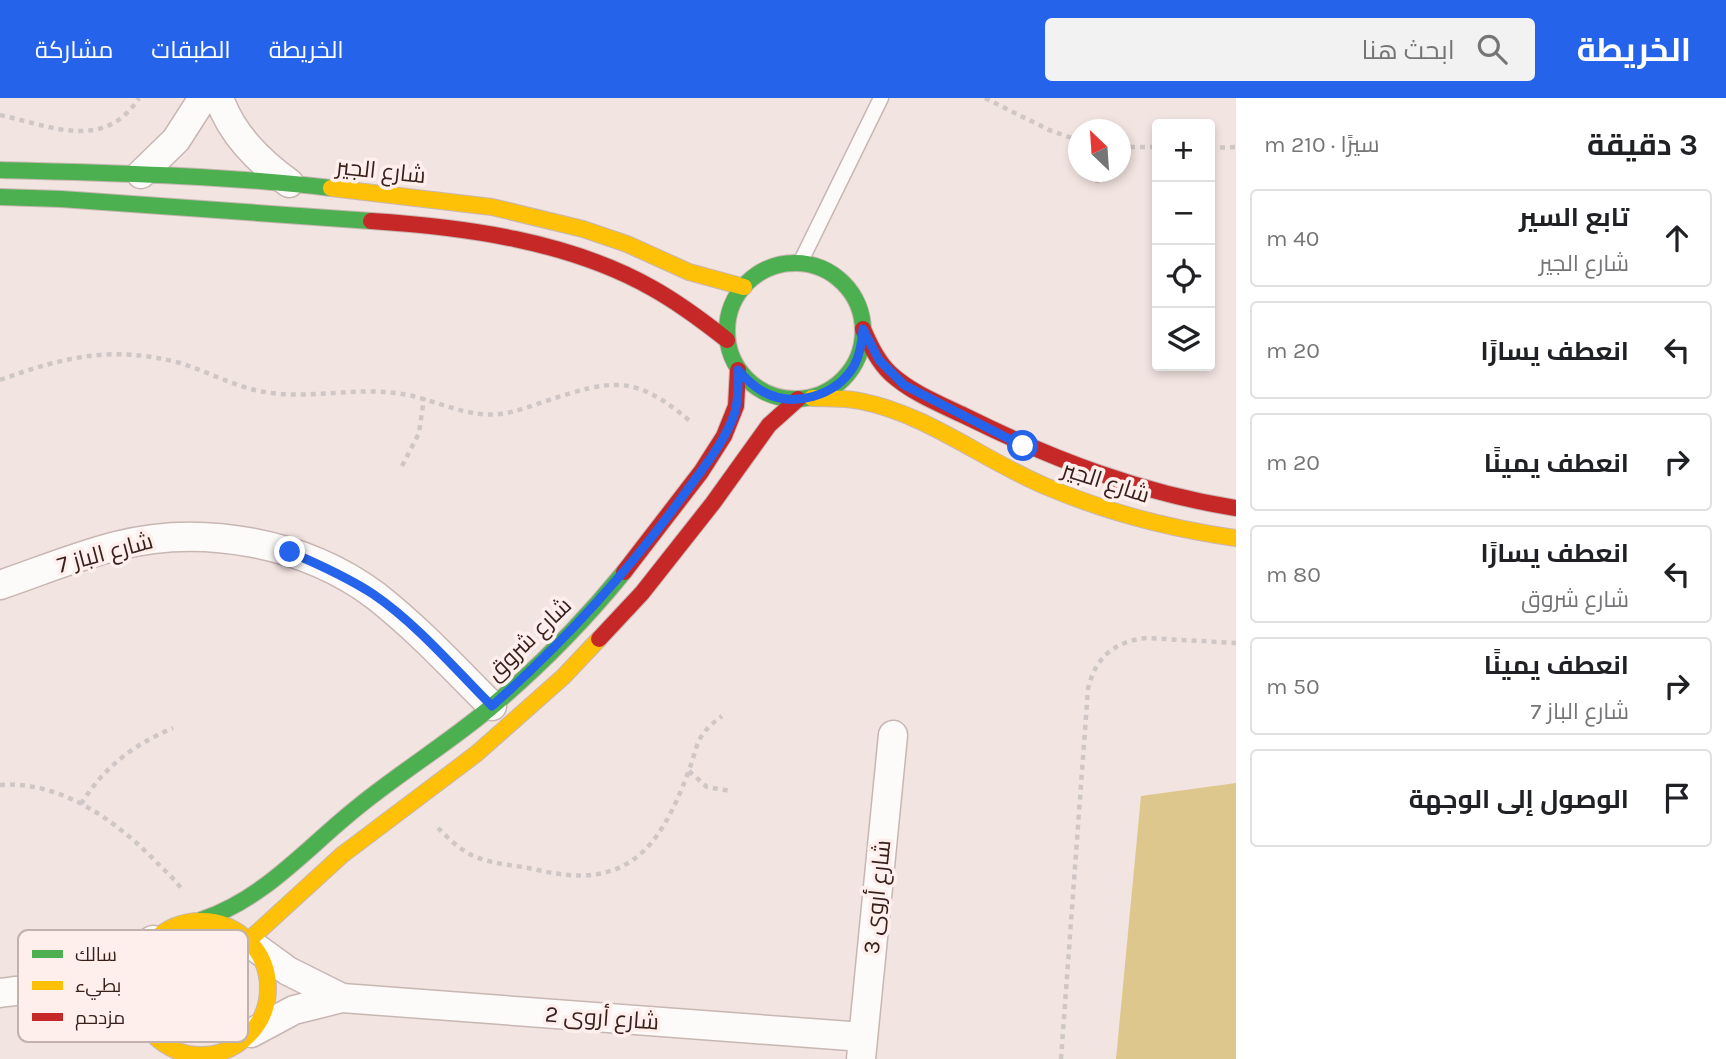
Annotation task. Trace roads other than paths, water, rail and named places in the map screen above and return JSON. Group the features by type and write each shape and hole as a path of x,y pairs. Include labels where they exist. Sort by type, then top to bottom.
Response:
{"street":[{"path":"141,174 176,140 203,98"},
{"path":"219,98 232,126 248,148 267,167 289,183"},
{"name":"شارع الجير","path":"0,170 141,174 289,183 446,201 538,217 627,244 689,272 744,287"},
{"path":"0,197 378,221 425,225 520,241 566,252 618,271 671,297 710,324 727,340"},
{"path":"800,263 837,277 851,292 860,310 863,329 861,349 854,366 841,381 825,393 805,399 781,398 764,393 738,370 727,340 727,321 744,287 759,273 779,265 800,263"},
{"name":"شارع الجير","path":"863,329 879,360 904,385 1023,446 1099,475 1177,497 1236,508"},
{"name":"شارع شروق","path":"201,920 222,913 261,893 359,806 492,706 528,674 596,605 660,527 719,445 736,409 738,370"},
{"name":"شارع الجير","path":"805,399 838,398 887,409 1074,497 1168,526 1236,538"},
{"path":"252,943 342,855 477,754 564,677 678,548 769,425 805,399"},
{"name":"شارع الباز 7","path":"0,585 117,546 160,538 204,537 258,544 290,552 330,569 373,594 414,628 492,706"},
{"name":"شارع أروى 3","path":"862,1048 893,734"},
{"path":"166,930 184,922 201,920 219,922 236,930"},
{"path":"248,940 264,963 269,981 268,1000 262,1017 248,1035"},
{"name":"شارع أروى 2","path":"252,943 288,971 342,998"},
{"path":"0,993 18,990"},
{"name":"شارع أروى 2","path":"251,1033 295,1010 342,998 862,1048"},
{"path":"160,1042 175,1050 200,1057 221,1052 240,1042"}],"lane":[{"path":"800,263 881,98"}]}
